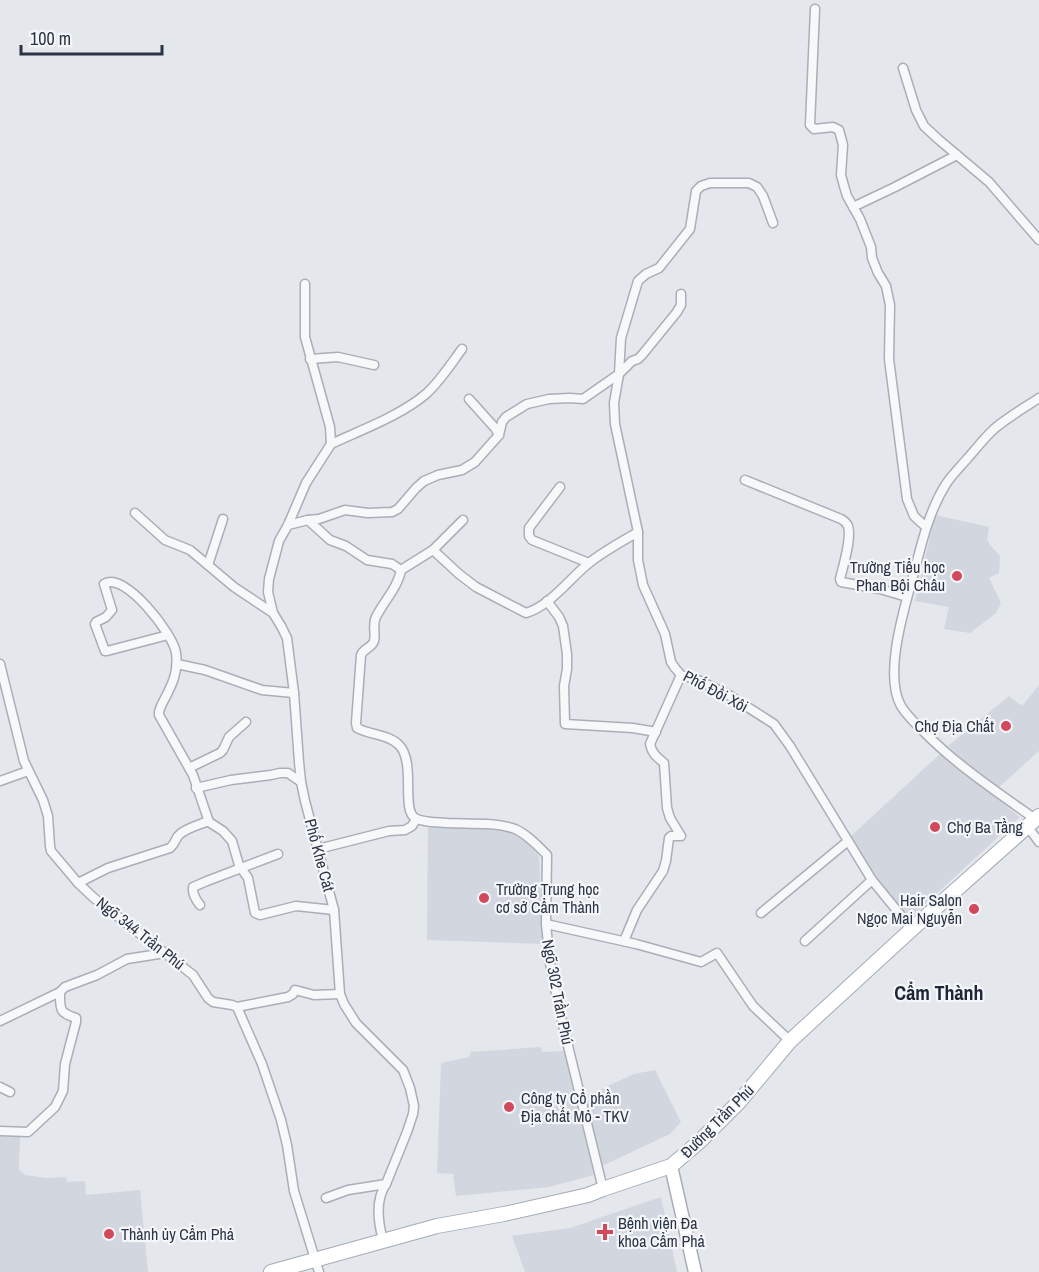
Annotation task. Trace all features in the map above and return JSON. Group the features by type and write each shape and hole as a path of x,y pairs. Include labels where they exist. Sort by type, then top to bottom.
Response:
{"main road":[{"name":"Đường Trần Phú","path":"270,1272 316,1265 383,1240 437,1226 588,1195 671,1166 739,1102 790,1041 1034,821"}],"street":[{"path":"815,9 810,125 814,129 833,127 839,130 844,149 841,175 847,196 860,219 871,247 872,258 886,285 890,305 889,359 907,499 914,516 926,527"},
{"path":"903,68 916,110 924,126 989,182 1039,240"},
{"path":"853,207 957,155"},
{"name":"Phố Đồi Xôi","path":"773,223 763,196 757,187 749,183 710,183 701,186 696,191 690,229 659,268 638,281 621,338 614,403 615,424 638,532 638,560 643,585 664,634 671,662 681,675 698,680 727,694 774,724 873,880 912,929"},
{"path":"305,284 305,337 330,427 331,444"},
{"path":"288,525 319,519 345,510 368,513 392,512 398,509 424,481 438,475 462,470 475,462 499,435 502,422 506,417 527,404 549,399 583,399 618,374 642,355 677,312 681,305 681,294"},
{"path":"251,600 262,597 268,592 279,541 306,483 331,444 379,422 424,395 445,374 462,349"},
{"path":"310,359 338,357 374,365"},
{"path":"1039,398 992,431 945,486 926,527 907,597 899,632 895,672 899,703 906,714 938,746 1034,821 1039,842"},
{"path":"470,399 499,435"},
{"path":"745,480 845,521 849,537 841,582 880,589 907,597"},
{"path":"560,487 529,528 529,536 532,540 589,563"},
{"path":"135,513 165,540 190,550 251,600 273,613"},
{"path":"208,565 223,519"},
{"path":"308,520 330,540 346,546 367,560 392,564 401,570"},
{"path":"318,849 389,831 405,830 412,826 416,819 410,814 408,806 409,777 401,746 393,740 357,728 361,655 374,640 375,619 398,582 401,570 433,550 463,520"},
{"path":"433,550 476,587 526,613 547,602 589,563 638,532"},
{"path":"168,635 105,651 95,624 106,617 112,609 105,584 111,581 137,596 161,623 168,635 176,650 176,675 159,712 166,730 193,775 209,822 224,831 232,841 237,860 248,878 255,913 265,914 296,906 334,910"},
{"name":"Phố Khe Cát","path":"268,592 273,613 287,638 294,693 298,762 305,801 334,910 340,994 356,1023 403,1070 414,1106 408,1132 382,1190 378,1214 383,1240"},
{"path":"547,602 559,617 567,654 564,686 565,724 633,728 656,732"},
{"name":"Ngõ 344 Trần Phú","path":"0,663 28,771 43,800 48,816 51,851 94,898 194,975 208,998 213,1002 237,1007"},
{"path":"177,664 205,670 262,690 294,693"},
{"path":"624,941 638,910 663,871 669,838 681,836 667,808 664,763 652,751 650,744 681,675"},
{"path":"189,768 220,753 229,737 246,722"},
{"path":"0,781 28,771"},
{"path":"196,788 280,773 288,773 301,782"},
{"name":"Ngõ 302 Trần Phú","path":"416,819 429,822 503,826 517,830 547,855 546,924 550,963 603,1189"},
{"path":"78,883 108,868 170,848 183,832 209,822"},
{"path":"761,913 848,841"},
{"path":"200,905 193,892 193,887 278,854"},
{"path":"805,941 873,880"},
{"path":"546,924 624,941 701,962 717,953 753,1006 790,1041"},
{"path":"0,1021 60,992 65,987 98,975 127,959 165,953"},
{"path":"316,1265 294,1191 281,1120 262,1064 237,1007 288,997 295,990 314,994 340,994"},
{"path":"0,1131 28,1132 55,1107 63,1091 65,1064 76,1026 76,1018 60,1010 60,992"},
{"path":"0,1087 10,1092"},
{"path":"671,1166 695,1272"},
{"path":"326,1198 348,1190 386,1184"}],"shaded area":[{"name":"Trường Tiểu học Phan Bội Châu","path":"935,515 989,527 987,539 1000,556 999,573 989,578 1001,603 996,613 970,633 944,629 949,607 915,601"},
{"name":"Chợ Địa Chất","path":"1039,685 1039,751 998,788 948,746 1009,696 1023,705"},
{"name":"Chợ Ba Tầng","path":"941,753 1020,817 909,919 878,879 850,837"},
{"name":"Trường Trung học cơ sở Cẩm Thành","path":"428,825 510,830 532,846 539,856 543,944 427,940"},
{"name":"Công ty Cổ phần Địa chất Mỏ - TKV","path":"541,1047 542,1052 564,1051 594,1175 549,1187 456,1196 453,1174 437,1173 441,1063 469,1057 471,1052"},
{"path":"655,1070 681,1122 670,1134 602,1166 584,1097 634,1074"},
{"path":"0,1136 20,1137 19,1170 25,1175 46,1178 66,1177 67,1182 85,1181 86,1195 140,1190 148,1272 0,1272"},
{"name":"Bệnh viện Đa khoa Cẩm Phả","path":"661,1197 677,1272 525,1272 512,1236 570,1228"}],"place":[{"name":"Trường Tiểu học Phan Bội Châu","path":"957,576"},
{"name":"Chợ Địa Chất","path":"1006,726"},
{"name":"Chợ Ba Tầng","path":"935,827"},
{"name":"Trường Trung học cơ sở Cẩm Thành","path":"484,898"},
{"name":"Hair Salon Ngọc Mai Nguyễn","path":"974,909"},
{"name":"Công ty Cổ phần Địa chất Mỏ - TKV","path":"509,1107"},
{"name":"Bệnh viện Đa khoa Cẩm Phả","path":"605,1232"},
{"name":"Thành ủy Cẩm Phả","path":"109,1234"}],"district":[{"name":"Cẩm Thành","path":"939,993"}]}
